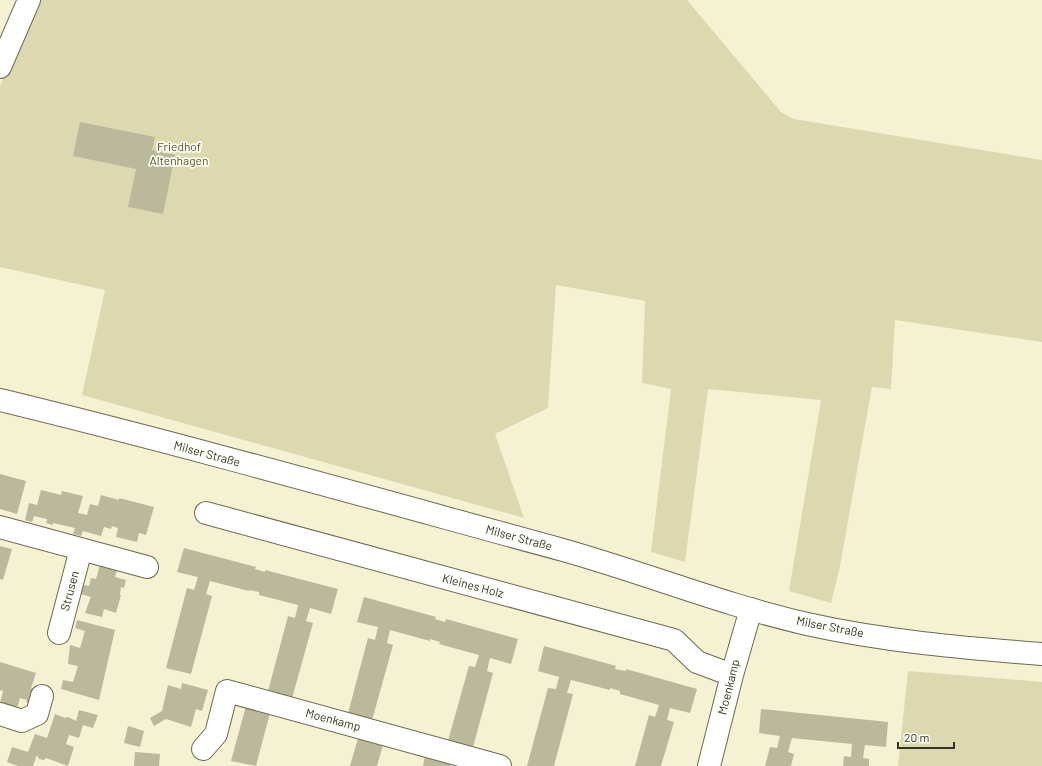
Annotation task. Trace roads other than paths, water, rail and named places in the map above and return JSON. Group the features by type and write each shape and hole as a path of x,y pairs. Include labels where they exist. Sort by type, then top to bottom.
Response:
{"street":[{"path":"0,68 29,0"},
{"name":"Milser Straße","path":"0,400 87,421 567,552 751,609 806,623 848,632 915,642 1042,654"},
{"name":"Kleines Holz","path":"206,513 674,640 697,662 732,675"},
{"path":"0,527 147,567"},
{"name":"Strusen","path":"59,633 81,549"},
{"name":"Moenkamp","path":"709,766 732,675 751,609"},
{"name":"Moenkamp","path":"203,749 216,734 227,691 500,766"},
{"path":"0,714 22,721 37,714 42,696"}],"park label":[{"name":"Friedhof Altenhagen","path":"179,154"}]}
